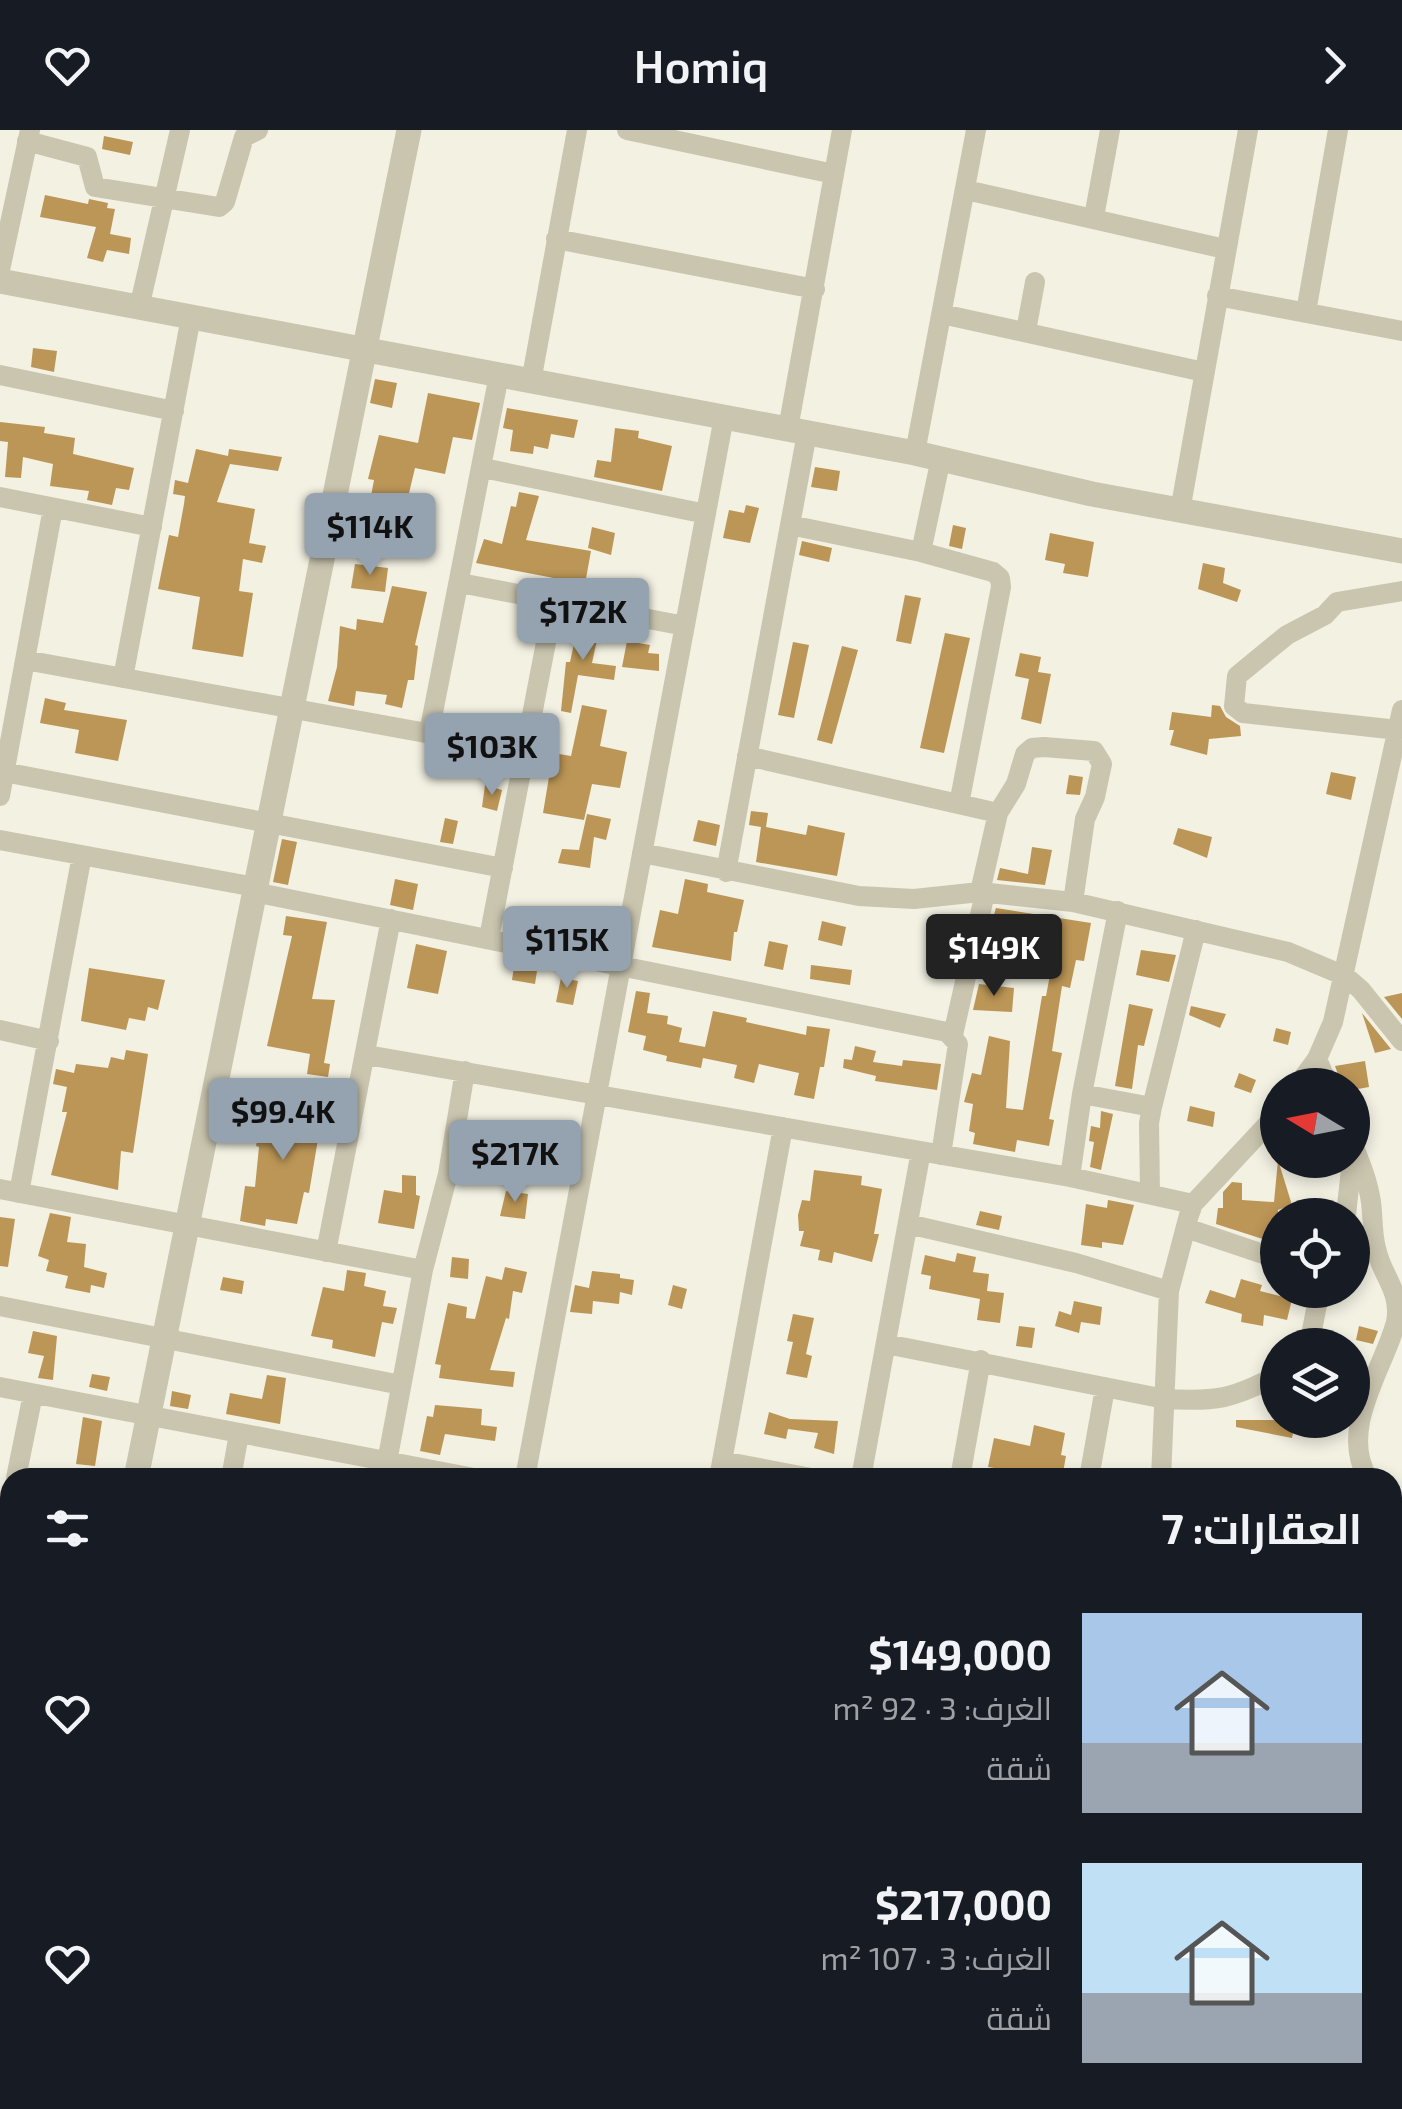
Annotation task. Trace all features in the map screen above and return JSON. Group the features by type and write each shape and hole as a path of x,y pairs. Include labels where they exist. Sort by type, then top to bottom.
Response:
{"street":[{"path":"139,308 180,130"},
{"path":"0,270 29,136 86,157 96,187 223,206 244,137 258,130"},
{"path":"138,1468 409,130"},
{"path":"531,382 577,130"},
{"path":"627,130 706,137 834,174"},
{"path":"726,872 790,526 814,289 842,130"},
{"path":"921,552 942,314 976,130"},
{"path":"1094,217 1110,130"},
{"path":"1180,512 1248,130"},
{"path":"1306,312 1338,130"},
{"path":"966,190 1225,249"},
{"path":"556,239 814,289"},
{"path":"0,281 928,455 1180,512 1402,550"},
{"path":"1026,330 1036,282"},
{"path":"1217,296 1402,331"},
{"path":"942,314 1204,372"},
{"path":"123,678 191,317"},
{"path":"0,375 174,411"},
{"path":"429,733 499,375"},
{"path":"527,1468 724,417"},
{"path":"483,468 706,514"},
{"path":"0,497 152,527"},
{"path":"0,796 53,508"},
{"path":"790,526 921,552 993,572 1000,578 958,804"},
{"path":"460,583 685,626"},
{"path":"1310,1068 1333,1022 1393,793 1400,720 1243,712 1234,706 1237,676 1286,634 1325,615 1342,600 1402,592"},
{"path":"490,938 554,601"},
{"path":"25,660 526,751"},
{"path":"863,1468 908,1224 931,1153 958,1044 954,1035 998,813 1016,784 1025,754 1032,748 1094,751 1102,764 1095,797 1085,819 1073,902"},
{"path":"747,756 998,813"},
{"path":"4,772 503,868"},
{"path":"0,840 954,1035"},
{"path":"642,854 860,896 914,899 982,893 1073,902 1288,952 1345,976 1362,990 1402,1041"},
{"path":"82,855 49,1041 10,1191 423,1270"},
{"path":"1070,1177 1118,911"},
{"path":"326,1252 391,919"},
{"path":"1150,1194 1149,1123 1196,930"},
{"path":"0,1030 49,1041"},
{"path":"366,1055 1070,1177 1193,1204"},
{"path":"1317,1059 1321,1068"},
{"path":"0,1387 239,1434 376,1466 402,1385 423,1270 448,1174 465,1072"},
{"path":"1082,1094 1152,1107"},
{"path":"720,1468 783,1127"},
{"path":"1161,1468 1169,1291 1193,1204 1260,1132"},
{"path":"1364,1468 1359,1442 1374,1378 1396,1319 1397,1304 1376,1249 1365,1178"},
{"path":"908,1224 1076,1263 1169,1291"},
{"path":"1186,1228 1260,1254"},
{"path":"0,1306 402,1385"},
{"path":"886,1344 1165,1399 1200,1401 1239,1396 1260,1385"},
{"path":"962,1468 981,1360"},
{"path":"1370,1377 1374,1378"},
{"path":"1091,1468 1106,1388"},
{"path":"18,1468 32,1394"},
{"path":"233,1468 239,1434"}],"building":[{"path":"104,136 133,142 130,155 102,149"},
{"path":"45,195 88,204 89,199 108,203 107,208 115,209 110,234 131,238 129,254 107,250 103,262 87,258 96,227 40,217"},
{"path":"33,348 57,351 54,372 31,367"},
{"path":"375,379 397,383 392,408 370,403"},
{"path":"428,393 480,403 472,440 453,437 445,474 415,468 400,531 366,523 374,480 368,479 379,435 418,443"},
{"path":"507,408 578,420 574,438 551,434 548,449 534,446 533,454 510,451 513,430 503,428"},
{"path":"0,422 45,427 44,433 75,438 73,454 134,468 129,490 116,488 112,505 87,500 89,491 50,486 53,464 23,457 21,478 5,477 8,442 0,441"},
{"path":"615,428 639,431 638,438 672,446 662,491 594,477 597,460 611,462"},
{"path":"196,449 228,456 229,449 282,457 278,471 230,464 217,502 255,509 249,543 266,546 262,563 243,559 239,591 253,593 243,657 192,649 200,597 158,589 169,535 178,537 184,504 185,496 173,494 175,480 188,483"},
{"path":"815,467 840,471 837,491 811,487"},
{"path":"519,492 539,496 526,540 591,551 585,584 476,563 484,539 502,544 511,506 516,507"},
{"path":"746,505 759,508 750,543 723,538 729,510 744,513"},
{"path":"953,525 966,528 962,549 949,546"},
{"path":"592,527 615,533 611,555 588,548"},
{"path":"1050,533 1094,542 1088,577 1063,573 1065,564 1045,560"},
{"path":"802,541 832,548 829,562 799,555"},
{"path":"1203,563 1225,568 1223,583 1241,590 1237,602 1198,589"},
{"path":"355,564 388,568 385,592 351,588"},
{"path":"392,586 427,592 415,645 418,646 414,680 408,680 402,708 385,704 387,695 356,691 354,706 328,701 337,667 340,626 356,630 357,619 383,623"},
{"path":"905,595 921,598 911,644 896,641"},
{"path":"579,621 600,626 592,663 616,666 614,680 578,675 571,713 561,711 566,662 570,662"},
{"path":"945,633 970,638 944,753 920,748"},
{"path":"627,641 650,645 648,653 659,654 659,671 622,667"},
{"path":"793,642 809,645 794,718 778,715"},
{"path":"842,646 858,650 832,744 817,740"},
{"path":"1020,653 1041,657 1038,672 1051,674 1041,724 1021,719 1029,679 1015,676"},
{"path":"45,698 66,703 64,710 127,720 118,761 75,753 79,730 40,723"},
{"path":"582,705 607,710 600,746 627,752 620,788 592,784 584,820 543,813 553,753 571,756"},
{"path":"1212,705 1220,706 1226,717 1240,726 1241,736 1209,739 1207,755 1170,745 1174,730 1169,730 1172,712 1211,717"},
{"path":"1331,772 1356,777 1351,800 1326,794"},
{"path":"1069,775 1083,777 1080,795 1066,794"},
{"path":"485,785 502,790 497,811 482,807"},
{"path":"751,811 768,813 766,827 806,835 808,825 845,833 837,876 756,862 761,827 749,825"},
{"path":"587,814 611,819 606,840 594,837 590,868 558,863 562,849 579,850"},
{"path":"445,818 458,821 453,844 440,842"},
{"path":"698,820 720,825 716,846 693,841"},
{"path":"1178,828 1212,837 1207,858 1173,844"},
{"path":"282,839 297,842 288,885 273,882"},
{"path":"1032,847 1052,850 1045,885 997,880 1000,868 1028,874"},
{"path":"395,879 418,884 413,910 390,905"},
{"path":"685,879 708,884 707,892 744,900 734,932 731,961 652,947 660,910 678,914"},
{"path":"996,908 1091,923 1084,961 1076,960 1070,988 1062,986 1052,1051 1062,1053 1049,1119 1054,1120 1049,1146 1017,1140 1015,1152 973,1144 975,1133 969,1131 973,1104 964,1102 972,1073 981,1075 989,1036 1010,1041 1006,1108 1023,1110 1042,996 1046,996 1053,959 993,946 999,919 993,918"},
{"path":"286,916 327,922 312,999 335,1000 324,1063 330,1064 328,1077 307,1074 310,1054 267,1046 292,936 283,935"},
{"path":"822,921 846,927 842,946 818,940"},
{"path":"769,941 788,945 783,970 764,966"},
{"path":"416,944 447,951 438,994 407,988"},
{"path":"1141,950 1176,955 1169,982 1136,975"},
{"path":"811,965 852,970 850,985 810,979"},
{"path":"514,966 537,971 535,984 512,980"},
{"path":"89,968 165,980 158,1010 148,1007 145,1021 129,1018 126,1030 81,1021"},
{"path":"561,978 578,981 573,1005 556,1002"},
{"path":"979,984 1014,988 1012,1012 973,1010"},
{"path":"636,991 650,993 647,1013 668,1016 667,1024 682,1028 679,1042 705,1047 713,1011 806,1035 807,1026 830,1029 814,1099 794,1095 799,1073 759,1064 754,1083 734,1078 737,1065 703,1058 701,1068 666,1061 667,1056 643,1050 646,1036 628,1032"},
{"path":"1402,993 1402,1019 1384,997"},
{"path":"1129,1004 1153,1009 1144,1046 1138,1045 1132,1089 1115,1086"},
{"path":"1191,1006 1226,1014 1220,1028 1189,1015"},
{"path":"1362,1013 1391,1049 1375,1053"},
{"path":"1276,1028 1291,1032 1288,1045 1273,1041"},
{"path":"855,1046 876,1051 873,1062 902,1066 903,1060 941,1064 937,1090 875,1081 876,1076 843,1068 844,1059 852,1060"},
{"path":"126,1050 148,1054 133,1153 121,1151 118,1190 51,1175 67,1112 62,1112 67,1087 53,1084 56,1069 74,1073 76,1064 108,1068 111,1057 124,1060"},
{"path":"1365,1061 1366,1068 1336,1068"},
{"path":"1239,1073 1256,1080 1251,1093 1234,1087"},
{"path":"296,1100 320,1103 321,1121 309,1193 304,1192 297,1224 266,1219 265,1226 240,1221 245,1186 255,1187 259,1147 258,1136 254,1135 260,1108 278,1111 279,1104 295,1106"},
{"path":"1190,1106 1215,1112 1213,1127 1187,1121"},
{"path":"1101,1111 1113,1114 1101,1170 1090,1167 1094,1142 1089,1141 1091,1126 1100,1128"},
{"path":"814,1170 862,1176 861,1185 882,1189 874,1234 879,1234 872,1262 834,1252 832,1263 818,1260 820,1250 800,1246 804,1231 799,1231 798,1215 802,1200 810,1201"},
{"path":"402,1175 416,1176 416,1195 420,1196 414,1229 378,1223 384,1190 402,1193"},
{"path":"1276,1178 1284,1178 1290,1198 1274,1198"},
{"path":"1232,1182 1242,1183 1242,1200 1260,1201 1260,1238 1216,1224 1218,1208 1223,1208 1223,1192"},
{"path":"506,1191 528,1194 525,1219 500,1216"},
{"path":"1108,1200 1134,1205 1123,1245 1081,1245 1086,1204 1107,1208"},
{"path":"980,1211 1002,1216 999,1230 976,1225"},
{"path":"50,1213 71,1217 67,1242 86,1244 84,1267 107,1273 104,1288 91,1285 90,1293 65,1288 68,1276 46,1271 49,1260 38,1256"},
{"path":"0,1217 15,1219 8,1267 0,1266"},
{"path":"957,1253 976,1257 973,1272 989,1274 987,1291 1004,1293 1000,1323 977,1320 980,1299 929,1289 931,1276 921,1274 925,1255 955,1262"},
{"path":"452,1257 469,1259 468,1279 450,1277"},
{"path":"505,1267 527,1272 522,1293 513,1291 509,1319 506,1318 490,1370 515,1372 513,1387 439,1378 441,1365 435,1364 448,1303 467,1307 466,1318 475,1319 486,1276 502,1280"},
{"path":"347,1270 366,1273 364,1286 386,1291 383,1306 397,1308 393,1324 382,1322 375,1357 332,1348 333,1340 311,1336 323,1287 344,1291"},
{"path":"592,1271 634,1280 632,1295 620,1292 619,1304 593,1301 592,1314 570,1312 575,1285 589,1288"},
{"path":"223,1277 244,1281 242,1294 220,1290"},
{"path":"1241,1279 1260,1284 1260,1308 1290,1308 1287,1320 1264,1315 1263,1326 1241,1322 1242,1314 1205,1303 1210,1290 1235,1298"},
{"path":"673,1285 687,1289 682,1309 668,1305"},
{"path":"1074,1301 1102,1307 1100,1325 1081,1322 1079,1333 1055,1326 1059,1311 1071,1315"},
{"path":"793,1314 814,1318 806,1354 812,1356 807,1378 786,1374 793,1342 787,1341"},
{"path":"1019,1326 1035,1328 1032,1348 1016,1346"},
{"path":"1370,1329 1378,1331 1370,1343"},
{"path":"33,1331 57,1336 53,1380 38,1378 44,1356 28,1353"},
{"path":"92,1374 110,1377 107,1391 89,1387"},
{"path":"267,1375 286,1378 280,1424 226,1414 230,1393 262,1399"},
{"path":"172,1391 191,1395 188,1409 170,1406"},
{"path":"435,1405 482,1409 481,1425 497,1427 495,1441 445,1434 440,1455 420,1451 427,1416 433,1417"},
{"path":"769,1412 790,1419 838,1421 834,1454 814,1448 818,1433 788,1429 786,1439 764,1434"},
{"path":"83,1417 102,1421 95,1466 76,1464"},
{"path":"1236,1420 1260,1420 1260,1432 1236,1427"},
{"path":"1034,1425 1065,1433 1061,1455 1066,1456 1064,1468 988,1467 994,1438 1030,1446"}]}
